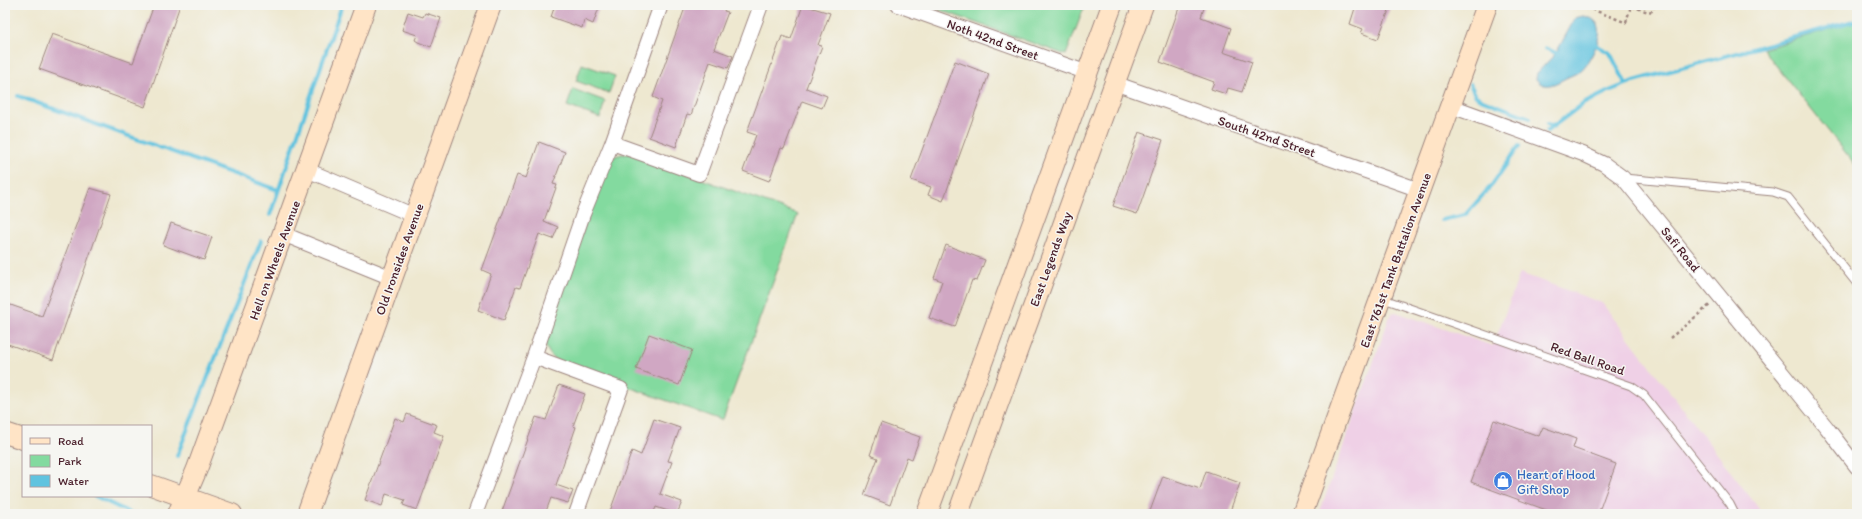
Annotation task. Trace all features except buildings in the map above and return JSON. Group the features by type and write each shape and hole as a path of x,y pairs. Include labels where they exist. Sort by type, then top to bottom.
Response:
{"street":[{"name":"Hell on Wheels Avenue","path":"182,506 366,5"},
{"name":"Old Ironsides Avenue","path":"307,514 492,5"},
{"path":"475,514 534,357 583,214 612,143 661,5"},
{"path":"612,143 699,174 761,5"},
{"name":"Noth 42nd Street","path":"898,5 1088,73"},
{"name":"East Legends Way","path":"958,514 1114,83 1144,5"},
{"name":"East 761st Tank Battalion Avenue","path":"1302,514 1487,5"},
{"path":"927,514 1109,12"},
{"path":"1109,12 1104,61 1107,72 1114,83"},
{"path":"1088,73 1096,80 1099,88 1098,127"},
{"name":"South 42nd Street","path":"1114,83 1420,190"},
{"name":"Safi Road","path":"1451,106 1583,154 1604,164 1623,178 1857,467"},
{"path":"306,170 415,216"},
{"path":"283,234 392,278"},
{"path":"534,357 621,389 576,514"},
{"path":"5,433 22,439"},
{"path":"152,486 182,506 232,514"}],"lane":[{"path":"1623,178 1774,192 1788,197 1857,284"},
{"name":"Red Ball Road","path":"1381,298 1630,386 1644,395 1730,504 1735,514"}],"path":[{"path":"1580,5 1627,22 1631,6 1648,12 1652,11 1655,5"},
{"path":"1670,338 1720,297"}],"shaded area":[{"path":"1520,273 1602,303 1763,514 1319,514 1391,313 1396,312 1493,346"}],"green space":[{"path":"926,5 1085,5 1066,55"},
{"path":"1857,21 1857,167 1763,49"},
{"path":"582,64 615,76 609,93 576,81"},
{"path":"573,89 605,101 600,118 567,106"},
{"path":"622,154 632,154 798,214 723,419 721,420 561,363 552,356 545,345 544,341 606,165 612,157"}],"water":[{"path":"1583,16 1594,20 1598,25 1599,30 1595,50 1584,68 1551,85 1543,85 1539,83 1536,79 1537,73 1556,53 1575,18"}],"waterway":[{"path":"270,215 342,5"},
{"path":"1547,131 1583,104 1634,81 1857,20"},
{"path":"1596,45 1610,53 1626,84"},
{"path":"1545,48 1556,53"},
{"path":"1470,84 1476,96 1483,100 1530,118"},
{"path":"18,96 278,190"},
{"path":"1547,124 1554,126"},
{"path":"1442,220 1465,215 1492,185 1519,146"},
{"path":"177,456 261,241"},
{"path":"97,497 132,514"}],"place":[{"name":"Heart of Hood Gift Shop","path":"1503,481"}]}
